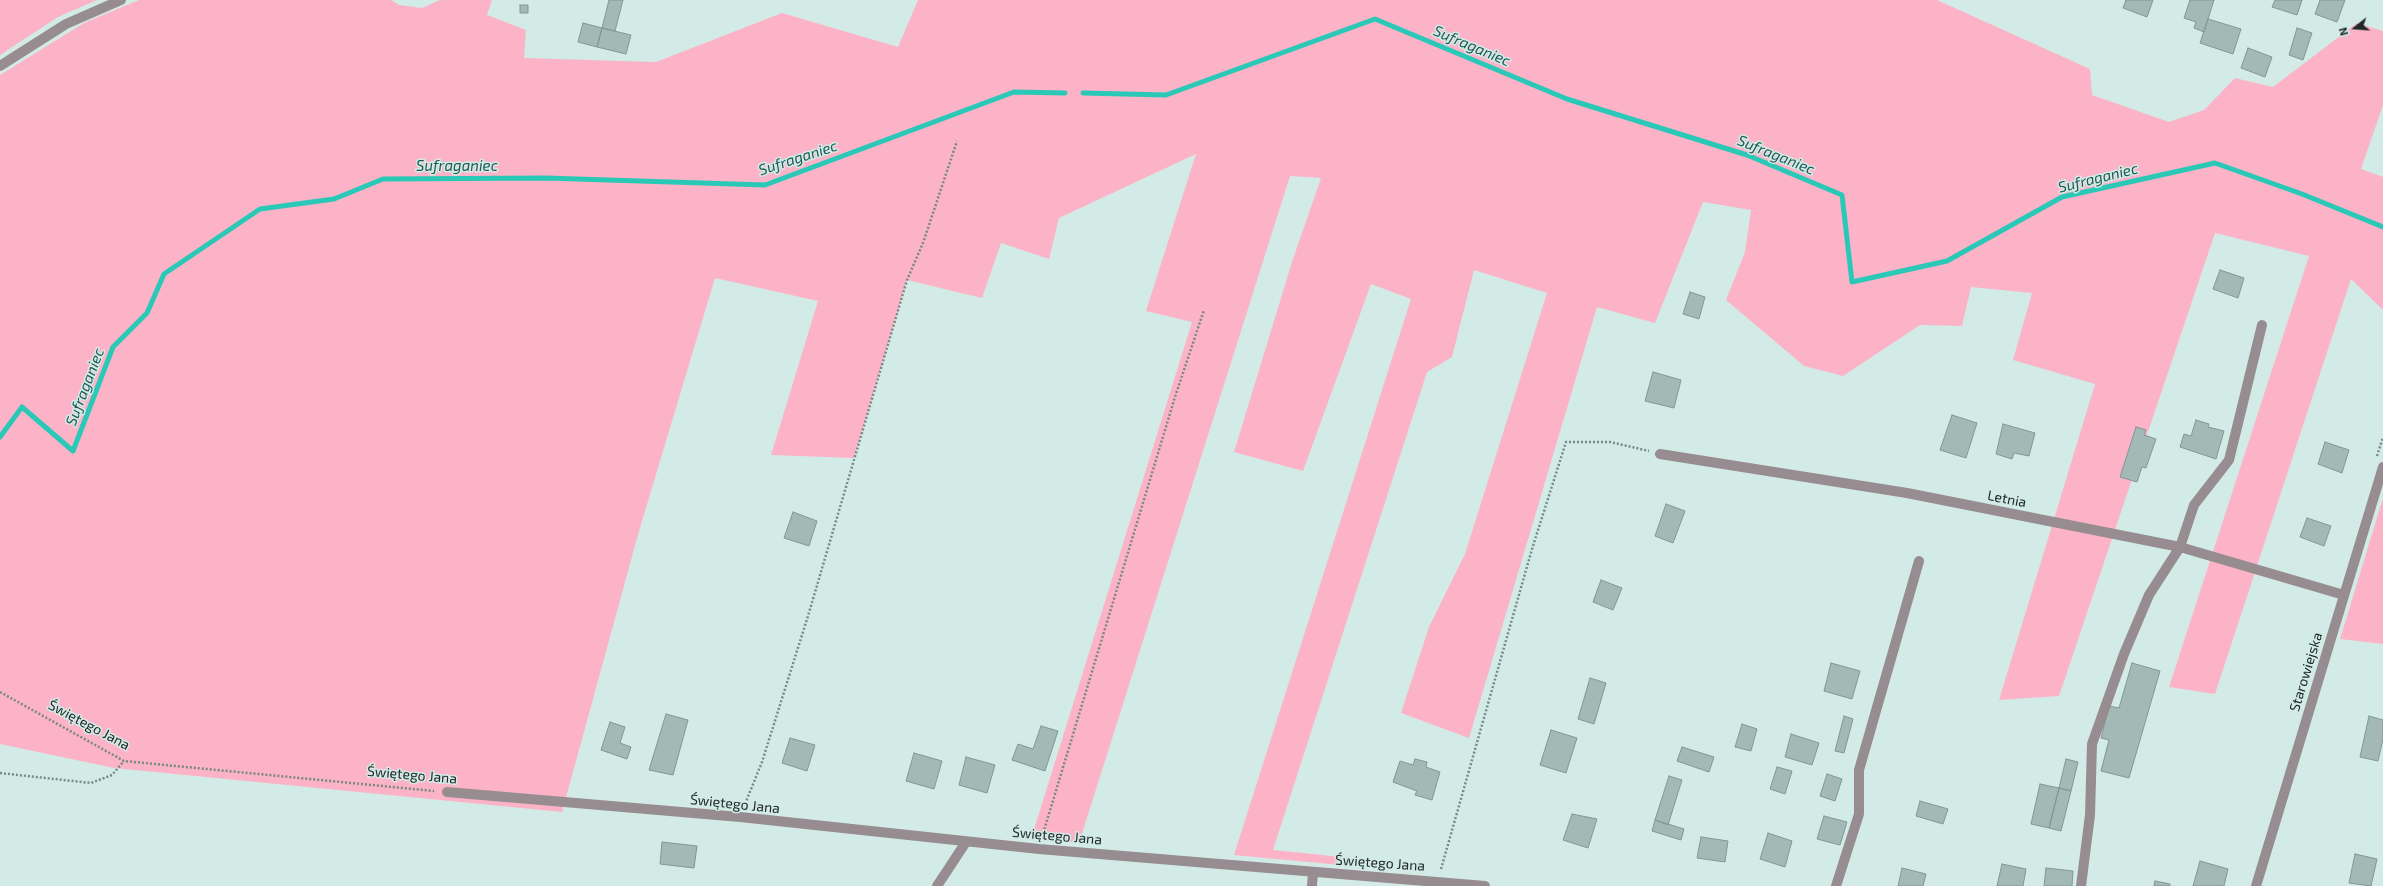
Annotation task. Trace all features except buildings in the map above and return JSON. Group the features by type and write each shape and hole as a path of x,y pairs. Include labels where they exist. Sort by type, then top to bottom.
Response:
{"street":[{"path":"0,66 66,24 121,0"},
{"path":"2081,886 2090,815 2092,744 2124,654 2149,595 2180,547 2194,504 2229,460 2262,325"},
{"name":"Letnia","path":"1660,454 1907,493 2180,547 2344,595"},
{"name":"Starowiejska","path":"2256,886 2383,467"},
{"path":"1836,886 1859,814 1859,770 1919,561"},
{"name":"Świętego Jana","path":"447,792 740,818 1039,849 1485,886"},
{"path":"937,886 966,842"},
{"path":"1312,886 1313,872"}],"path":[{"path":"740,818 767,747 907,280 923,243 957,141"},
{"path":"1039,849 1175,397 1204,310"},
{"path":"1438,881 1532,549 1566,442 1610,442 1660,454"},
{"name":"Świętego Jana","path":"0,692 124,761 447,792"},
{"path":"0,773 91,783 112,775 124,761"}],"shaded area":[{"path":"0,0 97,0 58,17 0,55"},
{"path":"139,0 391,0 399,5 422,8 440,0 492,0 487,15 526,30 524,58 656,62 782,13 898,47 918,0 1937,0 2090,69 2092,95 2169,122 2204,110 2235,78 2273,87 2357,23 2383,31 2383,105 2361,169 2383,177 2383,310 2351,279 2215,694 2169,687 2309,256 2215,233 2059,696 1999,700 2095,384 2013,360 2032,293 1971,287 1962,326 1920,325 1843,376 1804,366 1726,300 1745,252 1751,210 1703,202 1655,323 1597,307 1469,738 1401,713 1429,627 1465,554 1547,293 1474,270 1452,357 1427,372 1273,850 1352,858 1351,866 1234,855 1411,299 1371,284 1303,471 1234,452 1292,262 1321,178 1290,176 1079,843 1031,839 1192,322 1146,311 1196,154 1059,218 1049,259 1001,243 982,298 907,280 854,458 771,455 818,301 715,278 639,531 562,812 114,768 0,744 0,75 84,23"},
{"path":"2383,498 2383,644 2340,639"}],"waterway":[{"name":"Sufraganiec","path":"1083,93 1166,95 1375,19 1567,99 1747,155 1842,195 1852,282 1947,261 2062,197 2215,163 2302,194 2383,227"},
{"name":"Sufraganiec","path":"0,437 22,407 73,451 113,347 147,313 164,274 260,209 334,199 383,179 546,178 765,185 1014,92 1065,93"}]}
